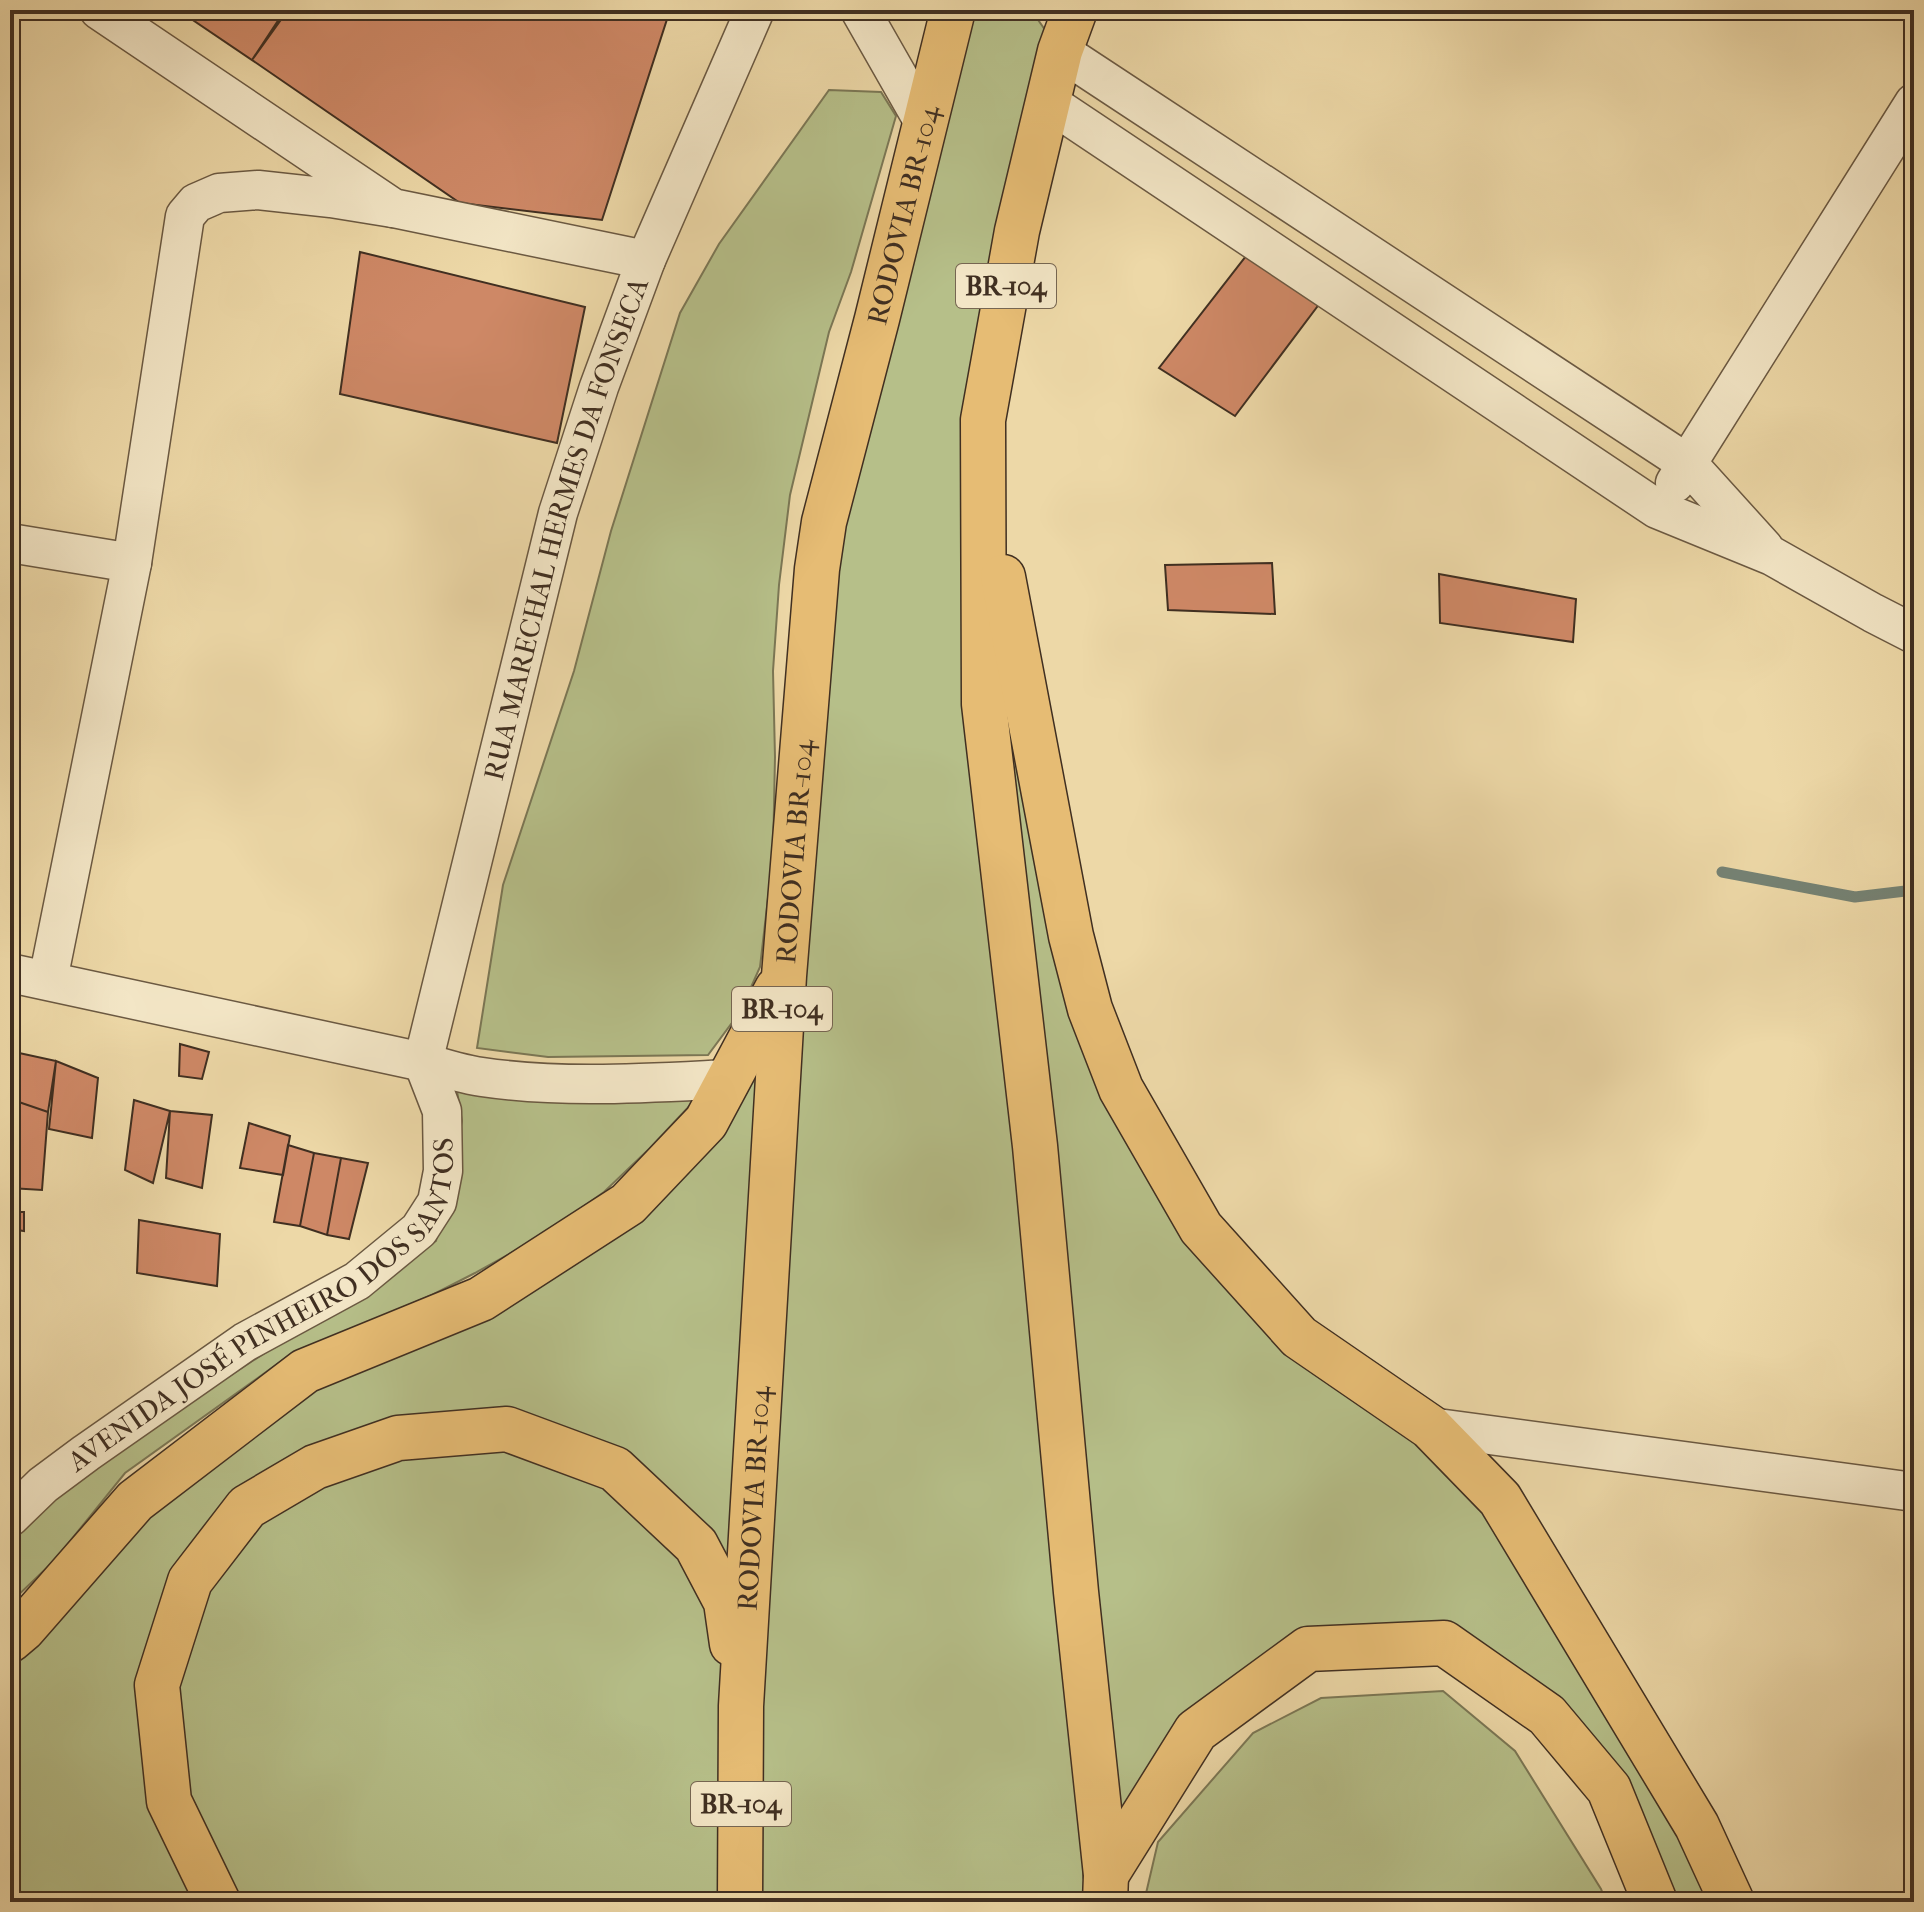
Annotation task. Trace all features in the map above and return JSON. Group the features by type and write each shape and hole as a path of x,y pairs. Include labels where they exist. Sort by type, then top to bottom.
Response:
{"highway":[{"name":"RODOVIA BR-104","path":"740,1902 741,1706 784,976 817,569 824,522 953,10"},
{"name":"BR-104","path":"1073,24 1048,102 1017,231 983,420 984,704 1035,1146 1105,1888"},
{"path":"984,474 1071,936 1090,1009 1121,1089 1201,1228 1299,1337 1430,1427 1500,1499 1697,1826 1732,1902"},
{"path":"10,1640 135,1501 305,1371 481,1299 628,1204 706,1122 784,976"},
{"path":"218,1902 169,1801 157,1685 190,1581 247,1507 315,1467 398,1438 507,1429 615,1469 696,1545 726,1602 741,1706"},
{"path":"1105,1888 1196,1731 1308,1649 1444,1643 1547,1715 1609,1789 1655,1902"}],"street":[{"path":"99,10 393,208"},
{"name":"RUA MARECHAL HERMES DA FONSECA","path":"423,1062 558,513 599,387 646,260 755,10"},
{"path":"860,10 925,124"},
{"path":"1073,24 1688,464 1772,556"},
{"path":"1048,102 1657,509 1772,556 1914,634"},
{"path":"1657,509 1914,103"},
{"path":"48,980 132,563 185,216 196,203 219,193 258,190 393,208 646,260"},
{"path":"10,543 132,563"},
{"path":"10,973 482,1077 536,1082 637,1083 729,1079"},
{"name":"AVENIDA JOSÉ PINHEIRO DOS SANTOS","path":"10,1517 43,1485 86,1453 245,1342 357,1281 419,1230 437,1202 443,1171 442,1111 423,1062"},
{"path":"1430,1427 1914,1492"}],"green space":[{"path":"950,10 1031,10 1060,51 984,474 1071,935 1201,1228 1430,1427 1732,1902 1655,1902 1609,1789 1444,1643 1308,1649 1197,1731 1105,1902 10,1902 10,1640 305,1371 628,1204 782,979 824,522"},
{"path":"829,90 881,92 896,116 851,272 829,332 790,495 773,671 773,855 760,967 740,1012 708,1055 548,1057 477,1048 503,885 574,671 611,531 680,313 719,244"},
{"path":"456,1085 695,1100 604,1192 540,1237 432,1295 287,1357 125,1473 54,1561 10,1603 10,1541 49,1503 101,1460 436,1241 462,1121"},
{"path":"1443,1691 1515,1751 1601,1889 1606,1902 1144,1902 1158,1842 1253,1733 1321,1698"}],"building":[{"path":"178,10 285,10 252,60"},
{"path":"288,10 665,10 669,13 602,220 460,203 252,60"},
{"path":"1253,247 1323,299 1235,416 1159,368"},
{"path":"360,252 585,307 557,443 340,394"},
{"path":"1272,563 1275,614 1168,610 1165,565"},
{"path":"1439,574 1576,599 1573,642 1440,623"},
{"path":"180,1044 209,1052 202,1079 179,1076"},
{"path":"10,1051 56,1061 48,1112 10,1099"},
{"path":"56,1061 98,1078 92,1138 49,1129"},
{"path":"10,1099 48,1112 42,1190 10,1188"},
{"path":"134,1100 170,1111 153,1183 125,1170"},
{"path":"170,1111 212,1115 202,1188 166,1178"},
{"path":"249,1123 290,1136 283,1175 240,1168"},
{"path":"288,1145 314,1153 300,1226 274,1222"},
{"path":"314,1153 341,1158 327,1235 300,1226"},
{"path":"341,1158 368,1163 349,1239 327,1235"},
{"path":"10,1212 24,1212 24,1231 10,1229"},
{"path":"139,1220 220,1234 217,1286 137,1273"}],"waterway":[{"path":"1722,872 1855,897 1914,890"}]}
